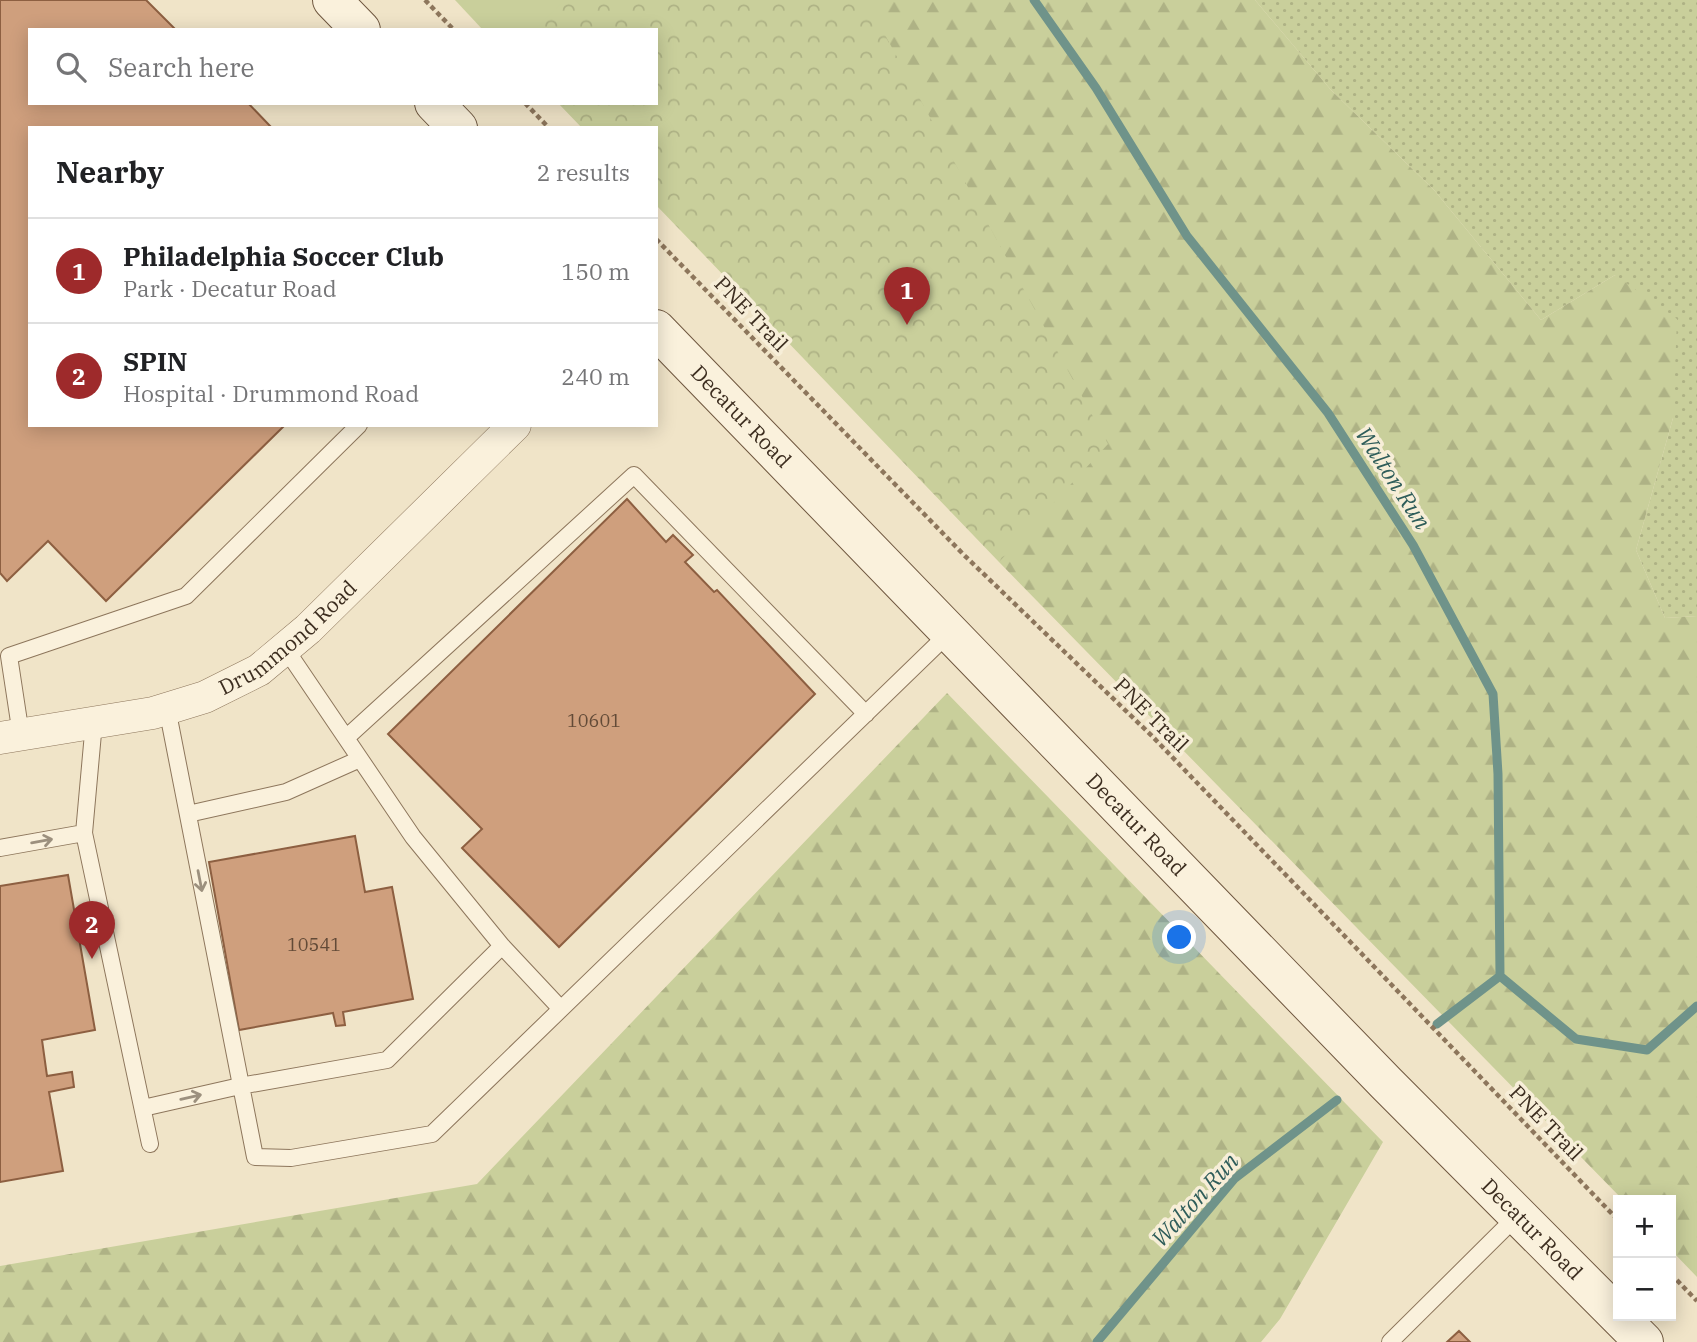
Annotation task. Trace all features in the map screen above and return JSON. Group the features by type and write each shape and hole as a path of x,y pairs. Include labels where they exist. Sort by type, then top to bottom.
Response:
{"street":[{"path":"332,0 359,28"},
{"path":"436,105 456,126"},
{"name":"Decatur Road","path":"658,331 1644,1342"},
{"name":"Drummond Road","path":"10,737 167,708 205,697 259,670 513,427"}],"lane":[{"path":"10,737 5,653 186,596 357,427"},
{"path":"346,738 634,475 866,714"},
{"path":"167,708 255,1157 291,1158 432,1134 950,632"},
{"path":"285,648 412,837 502,946 561,1009"},
{"path":"94,722 84,833 150,1144"},
{"path":"188,814 286,792 360,759"},
{"path":"0,848 84,833"},
{"path":"143,1108 240,1086 387,1060 502,946"},
{"path":"1390,1342 1518,1215"}],"path":[{"path":"425,0 452,28"},
{"path":"527,105 547,126"},
{"name":"PNE Trail","path":"658,241 964,555 1152,736 1613,1215"},
{"path":"1676,1279 1697,1301"}],"green space":[{"path":"455,0 565,0 536,28 481,28"},
{"path":"459,0 866,0 1108,444 999,562 658,207 658,126 580,126 560,105 658,105 658,28 485,28"},
{"path":"779,0 1255,0 1331,90 1434,190 1541,320 1615,275 1677,319 1673,418 1636,550 1665,618 1697,616 1697,1277 1676,1255 1676,1195 1618,1195 999,562 997,520"},
{"path":"1255,0 1697,0 1697,616 1665,618 1636,550 1673,418 1615,275 1541,320 1434,190 1331,90"},
{"path":"947,693 1383,1142 1280,1319 1261,1342 0,1342 0,1266 477,1184"}],"building":[{"path":"0,0 146,0 174,28 28,28 28,105 250,105 270,126 28,126 28,427 283,427 106,601 48,541 7,581 0,573"},
{"path":"627,499 666,542 673,535 693,555 685,562 714,592 717,590 815,694 559,947 462,848 482,829 388,734"},
{"path":"355,836 365,892 392,887 413,999 343,1012 345,1025 336,1026 333,1013 239,1030 209,862"},
{"path":"68,875 95,1030 42,1040 47,1076 72,1072 74,1087 49,1092 63,1171 0,1182 0,886"},
{"path":"1459,1331 1470,1342 1447,1342"}],"waterway":[{"name":"Walton Run","path":"1034,0 1096,88 1187,236 1328,413 1413,545 1493,694 1498,774 1500,976"},
{"path":"1500,976 1576,1039 1647,1050 1697,1006"},
{"name":"Walton Run","path":"1437,1024 1500,976"},
{"name":"Walton Run","path":"1097,1342 1234,1179 1337,1100"}],"place":[{"name":"Philadelphia Soccer Club","path":"907,325"},
{"name":"SPIN","path":"92,959"}]}
